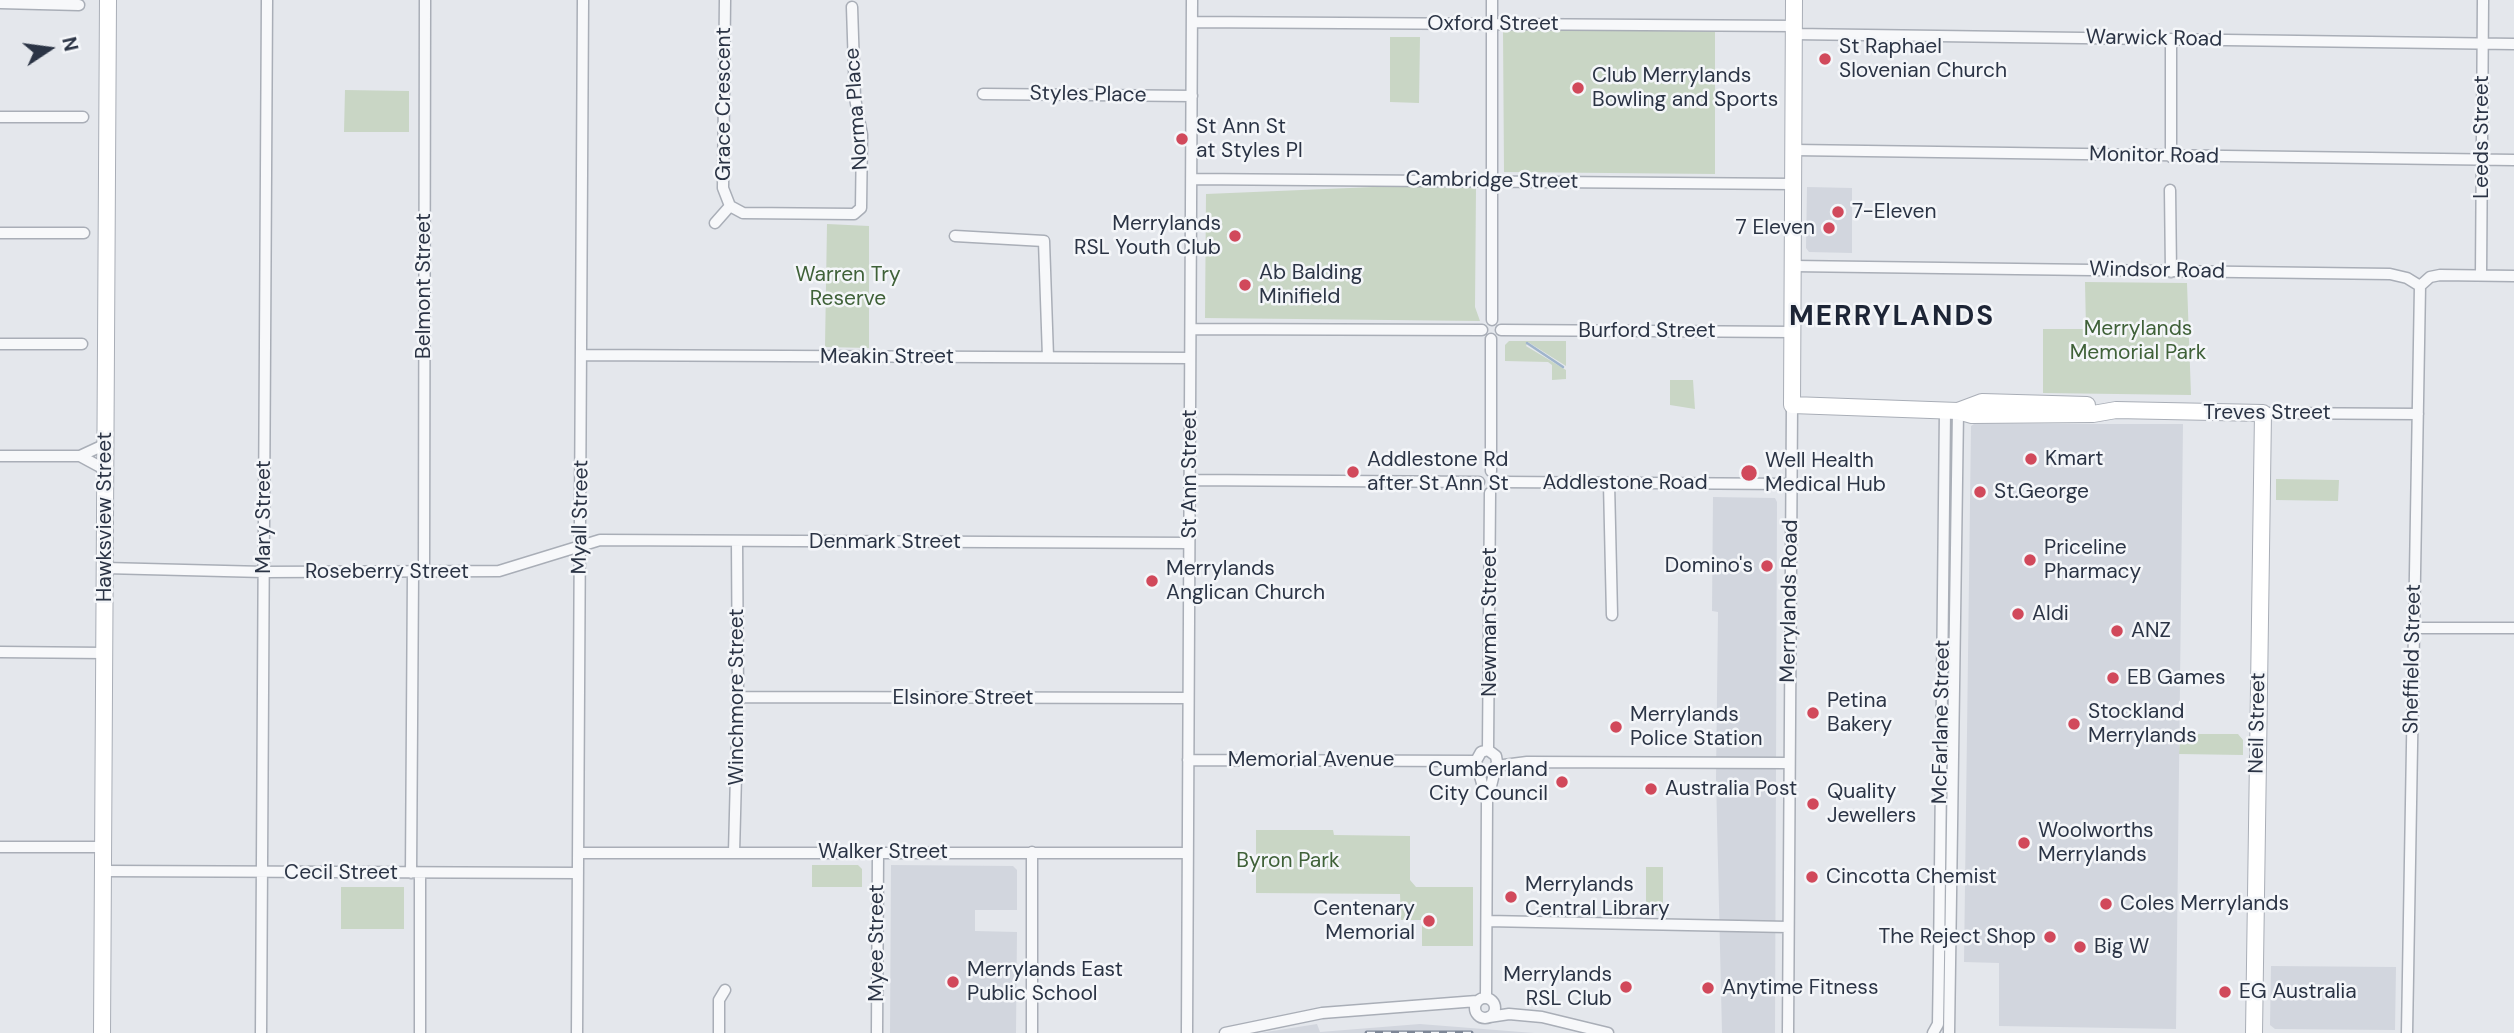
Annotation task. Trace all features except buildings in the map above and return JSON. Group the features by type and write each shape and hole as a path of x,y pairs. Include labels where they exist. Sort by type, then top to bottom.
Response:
{"main road":[{"name":"Hawksview Street","path":"102,1033 108,0"},
{"name":"Merrylands Road","path":"1792,405 1794,0"},
{"name":"Treves Street","path":"1792,405 1951,411 1972,415 2093,414 2116,411 2263,413"},
{"name":"Neil Street","path":"2254,1033 2263,413"}],"street":[{"name":"Mary Street","path":"261,1033 267,0"},
{"name":"Belmont Street","path":"419,1033 416,873 425,0"},
{"name":"Myall Street","path":"577,1033 583,0"},
{"name":"Grace Crescent","path":"725,0 723,188 730,206 743,213 854,214 860,211"},
{"name":"St Ann Street","path":"1187,1033 1192,0"},
{"path":"1492,0 1492,320"},
{"name":"Leeds Street","path":"2481,275 2483,0"},
{"path":"0,3 79,5"},
{"name":"Norma Place","path":"852,8 855,98 862,135 860,211"},
{"name":"Oxford Street","path":"1192,22 1794,30"},
{"name":"Warwick Road","path":"1794,30 2514,44"},
{"path":"2171,39 2171,157"},
{"name":"Styles Place","path":"983,94 1192,96"},
{"path":"0,117 83,117"},
{"name":"Monitor Road","path":"1794,149 2171,157 2514,160"},
{"name":"Cambridge Street","path":"1192,179 1793,184"},
{"path":"2171,190 2171,272"},
{"name":"Grace Crescent","path":"715,223 730,206"},
{"path":"0,233 84,233"},
{"path":"955,236 1044,241 1048,357"},
{"name":"Windsor Road","path":"1793,266 2390,274 2407,278 2420,286"},
{"path":"2420,286 2434,276 2514,276"},
{"name":"Sheffield Street","path":"2407,1033 2420,286"},
{"path":"1482,330 1486,321 1497,322 1501,330 1499,335 1491,339"},
{"path":"1191,329 1482,330"},
{"path":"1482,330 1486,337 1491,339"},
{"name":"Burford Street","path":"1501,330 1793,332"},
{"path":"1491,339 1491,471"},
{"path":"0,344 82,344"},
{"name":"Meakin Street","path":"583,355 1190,358"},
{"name":"Merrylands Road","path":"1788,1033 1792,405"},
{"name":"McFarlane Street","path":"1933,1033 1938,1024 1951,411"},
{"name":"McFarlane Street","path":"1949,1033 1951,411"},
{"name":"Treves Street","path":"2263,413 2418,414"},
{"path":"0,456 80,456 106,444"},
{"path":"80,456 106,470"},
{"path":"1491,471 1497,473 1501,482 1499,489 1490,493 1484,491 1479,482 1481,475 1491,471"},
{"path":"1190,480 1479,482"},
{"name":"Addlestone Road","path":"1501,482 1791,484"},
{"path":"1609,483 1612,615"},
{"name":"Newman Street","path":"1485,1000 1488,921 1487,803 1494,760 1490,493"},
{"name":"Denmark Street","path":"581,544 600,540 1189,543"},
{"name":"Winchmore Street","path":"734,853 738,697 737,541"},
{"name":"Roseberry Street","path":"105,568 264,572 509,570 581,544"},
{"path":"2413,628 2514,628"},
{"path":"0,652 105,653"},
{"name":"Elsinore Street","path":"738,697 1188,698"},
{"path":"1477,764 1478,755 1494,760 1527,762 1788,763"},
{"name":"Memorial Avenue","path":"1188,760 1477,764 1488,772 1494,760"},
{"name":"Newman Street","path":"1477,764 1487,803"},
{"path":"0,847 104,847"},
{"name":"Myee Street","path":"877,1033 878,852"},
{"path":"1032,852 1032,1033"},
{"name":"Walker Street","path":"578,853 1187,853"},
{"name":"Cecil Street","path":"103,871 578,873"},
{"path":"1488,921 1787,927"},
{"path":"719,1033 719,1000 725,990"},
{"path":"1477,1013 1485,1000"},
{"path":"1485,1000 1495,1009 1489,1017"},
{"path":"1226,1033 1322,1013 1383,1006 1434,1006 1485,1000 1608,1033"},
{"path":"1434,1006 1489,1017 1509,1014 1542,1017"}],"shaded area":[{"name":"7 Eleven","path":"1807,187 1852,188 1852,253 1809,252 1806,248"},
{"name":"Stockland Merrylands","path":"2183,424 2176,1029 1999,1026 1999,963 1964,962 1971,426"},
{"path":"1713,497 1775,498 1777,502 1775,1033 1722,1033 1716,778 1718,612 1712,611"},
{"name":"Merrylands East Public School","path":"891,865 1013,866 1017,870 1017,910 975,910 975,931 1017,932 1016,1033 890,1033"},
{"path":"2271,966 2396,967 2395,1030 2275,1029 2270,1025"},
{"path":"1317,1024 1320,1032 1420,1024 1534,1033 1260,1033"}],"green space":[{"path":"1715,27 1715,174 1504,172 1503,30"},
{"path":"1390,37 1420,37 1419,103 1390,102"},
{"path":"345,90 409,91 409,132 344,132"},
{"path":"1397,186 1476,188 1475,307 1480,321 1205,318 1206,194"},
{"name":"Warren Try Reserve","path":"827,224 869,226 869,348 825,347"},
{"name":"Merrylands Memorial Park","path":"2085,282 2187,283 2191,395 2043,393 2043,329 2086,329"},
{"path":"1509,341 1566,341 1566,366 1528,342 1526,346 1566,370 1566,379 1552,380 1552,365 1548,362 1505,361 1505,345"},
{"path":"1670,380 1693,380 1695,409 1670,405"},
{"path":"2276,479 2339,480 2338,501 2276,500"},
{"path":"2193,734 2238,734 2243,740 2243,755 2179,754 2180,737"},
{"name":"Byron Park","path":"1256,830 1333,830 1334,835 1410,836 1410,880 1416,887 1473,887 1473,946 1422,946 1422,920 1401,920 1400,894 1256,893"},
{"path":"812,865 858,865 862,869 862,887 812,887"},
{"path":"1646,867 1663,867 1663,911 1646,911"},
{"path":"341,887 404,887 404,929 341,929"}],"waterway":[{"path":"1527,343 1563,367"}],"railway":[{"path":"1367,1033 1471,1033"}],"place":[{"name":"St Raphael Slovenian Church","path":"1825,59"},
{"name":"Club Merrylands Bowling and Sports","path":"1578,88"},
{"name":"St Ann St at Styles Pl","path":"1182,139"},
{"name":"7-Eleven","path":"1838,212"},
{"name":"7 Eleven","path":"1829,228"},
{"name":"Merrylands RSL Youth Club","path":"1235,236"},
{"name":"Ab Balding Minifield","path":"1245,285"},
{"name":"Kmart","path":"2031,459"},
{"name":"Addlestone Rd after St Ann St","path":"1353,472"},
{"name":"Well Health Medical Hub","path":"1749,473"},
{"name":"St.George","path":"1980,492"},
{"name":"Priceline Pharmacy","path":"2030,560"},
{"name":"Domino's","path":"1767,566"},
{"name":"Merrylands Anglican Church","path":"1152,581"},
{"name":"Aldi","path":"2018,614"},
{"name":"ANZ","path":"2117,631"},
{"name":"EB Games","path":"2113,678"},
{"name":"Petina Bakery","path":"1813,713"},
{"name":"Stockland Merrylands","path":"2074,724"},
{"name":"Merrylands Police Station","path":"1616,727"},
{"name":"Cumberland City Council","path":"1562,782"},
{"name":"Australia Post","path":"1651,789"},
{"name":"Quality Jewellers","path":"1813,804"},
{"name":"Woolworths Merrylands","path":"2024,843"},
{"name":"Cincotta Chemist","path":"1812,877"},
{"name":"Merrylands Central Library","path":"1511,897"},
{"name":"Coles Merrylands","path":"2106,904"},
{"name":"Centenary Memorial","path":"1429,921"},
{"name":"The Reject Shop","path":"2050,937"},
{"name":"Big W","path":"2080,947"},
{"name":"Merrylands East Public School","path":"953,982"},
{"name":"Merrylands RSL Club","path":"1626,987"},
{"name":"Anytime Fitness","path":"1708,988"},
{"name":"EG Australia","path":"2225,992"}],"district":[{"name":"MERRYLANDS","path":"1892,318"}]}
